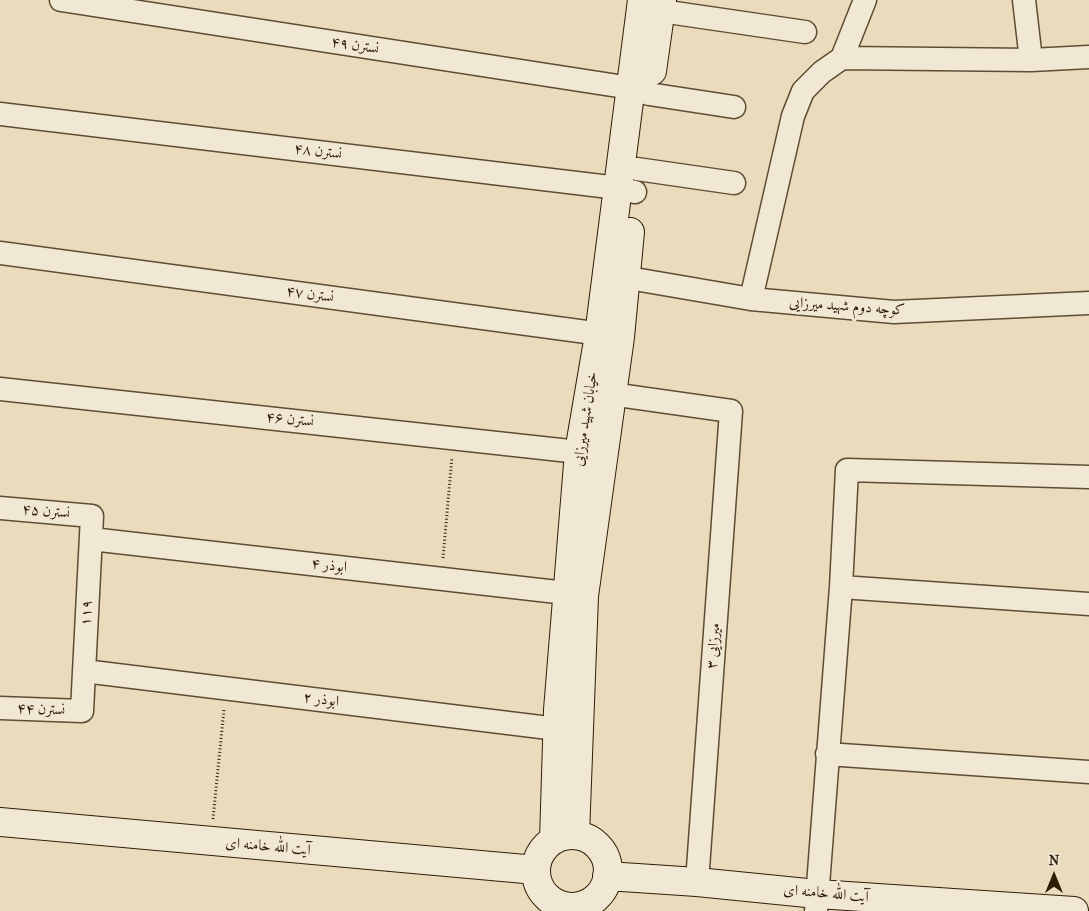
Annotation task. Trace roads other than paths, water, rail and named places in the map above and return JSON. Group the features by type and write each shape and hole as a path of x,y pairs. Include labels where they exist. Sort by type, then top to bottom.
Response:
{"street":[{"name":"نسترن ۴۹","path":"61,0 734,107"},
{"path":"751,299 796,108 803,91 822,72 842,58 865,0"},
{"path":"1024,0 1031,60"},
{"name":"خیابان شهید میرزایی","path":"564,837 557,729 566,593 579,452 609,336 630,183 640,91 655,4"},
{"path":"655,4 804,32"},
{"path":"842,58 1031,60 1089,58"},
{"name":"نسترن ۴۸","path":"0,114 630,183 734,183"},
{"name":"نسترن ۴۷","path":"0,253 609,336"},
{"name":"کوچه دوم شهید میرزایی","path":"617,276 751,299 894,312 1089,303"},
{"name":"خیابان شهید میرزایی","path":"564,837 584,596 611,394 609,336"},
{"name":"نسترن ۴۶","path":"0,390 454,437 579,452"},
{"name":"میرزایی ۳","path":"611,394 731,410 698,882"},
{"path":"816,902 841,587 847,470 1089,477"},
{"name":"نسترن ۴۵","path":"0,508 92,516"},
{"name":"۱۱۹","path":"82,711 92,516"},
{"name":"ابوذر ۴","path":"91,539 566,593"},
{"path":"841,587 1089,604"},
{"name":"ابوذر ۲","path":"84,671 557,729"},
{"name":"نسترن ۴۴","path":"0,708 82,711"},
{"path":"827,754 1089,772"},
{"name":"آیت الله خامنه ای","path":"0,822 536,870"},
{"path":"564,837 584,837 600,849 605,857 607,876 598,895 584,904 569,909 545,895 537,881 536,870 540,853 564,837"},
{"name":"آیت الله خامنه ای","path":"607,876 698,882 816,902 1074,911"}]}
